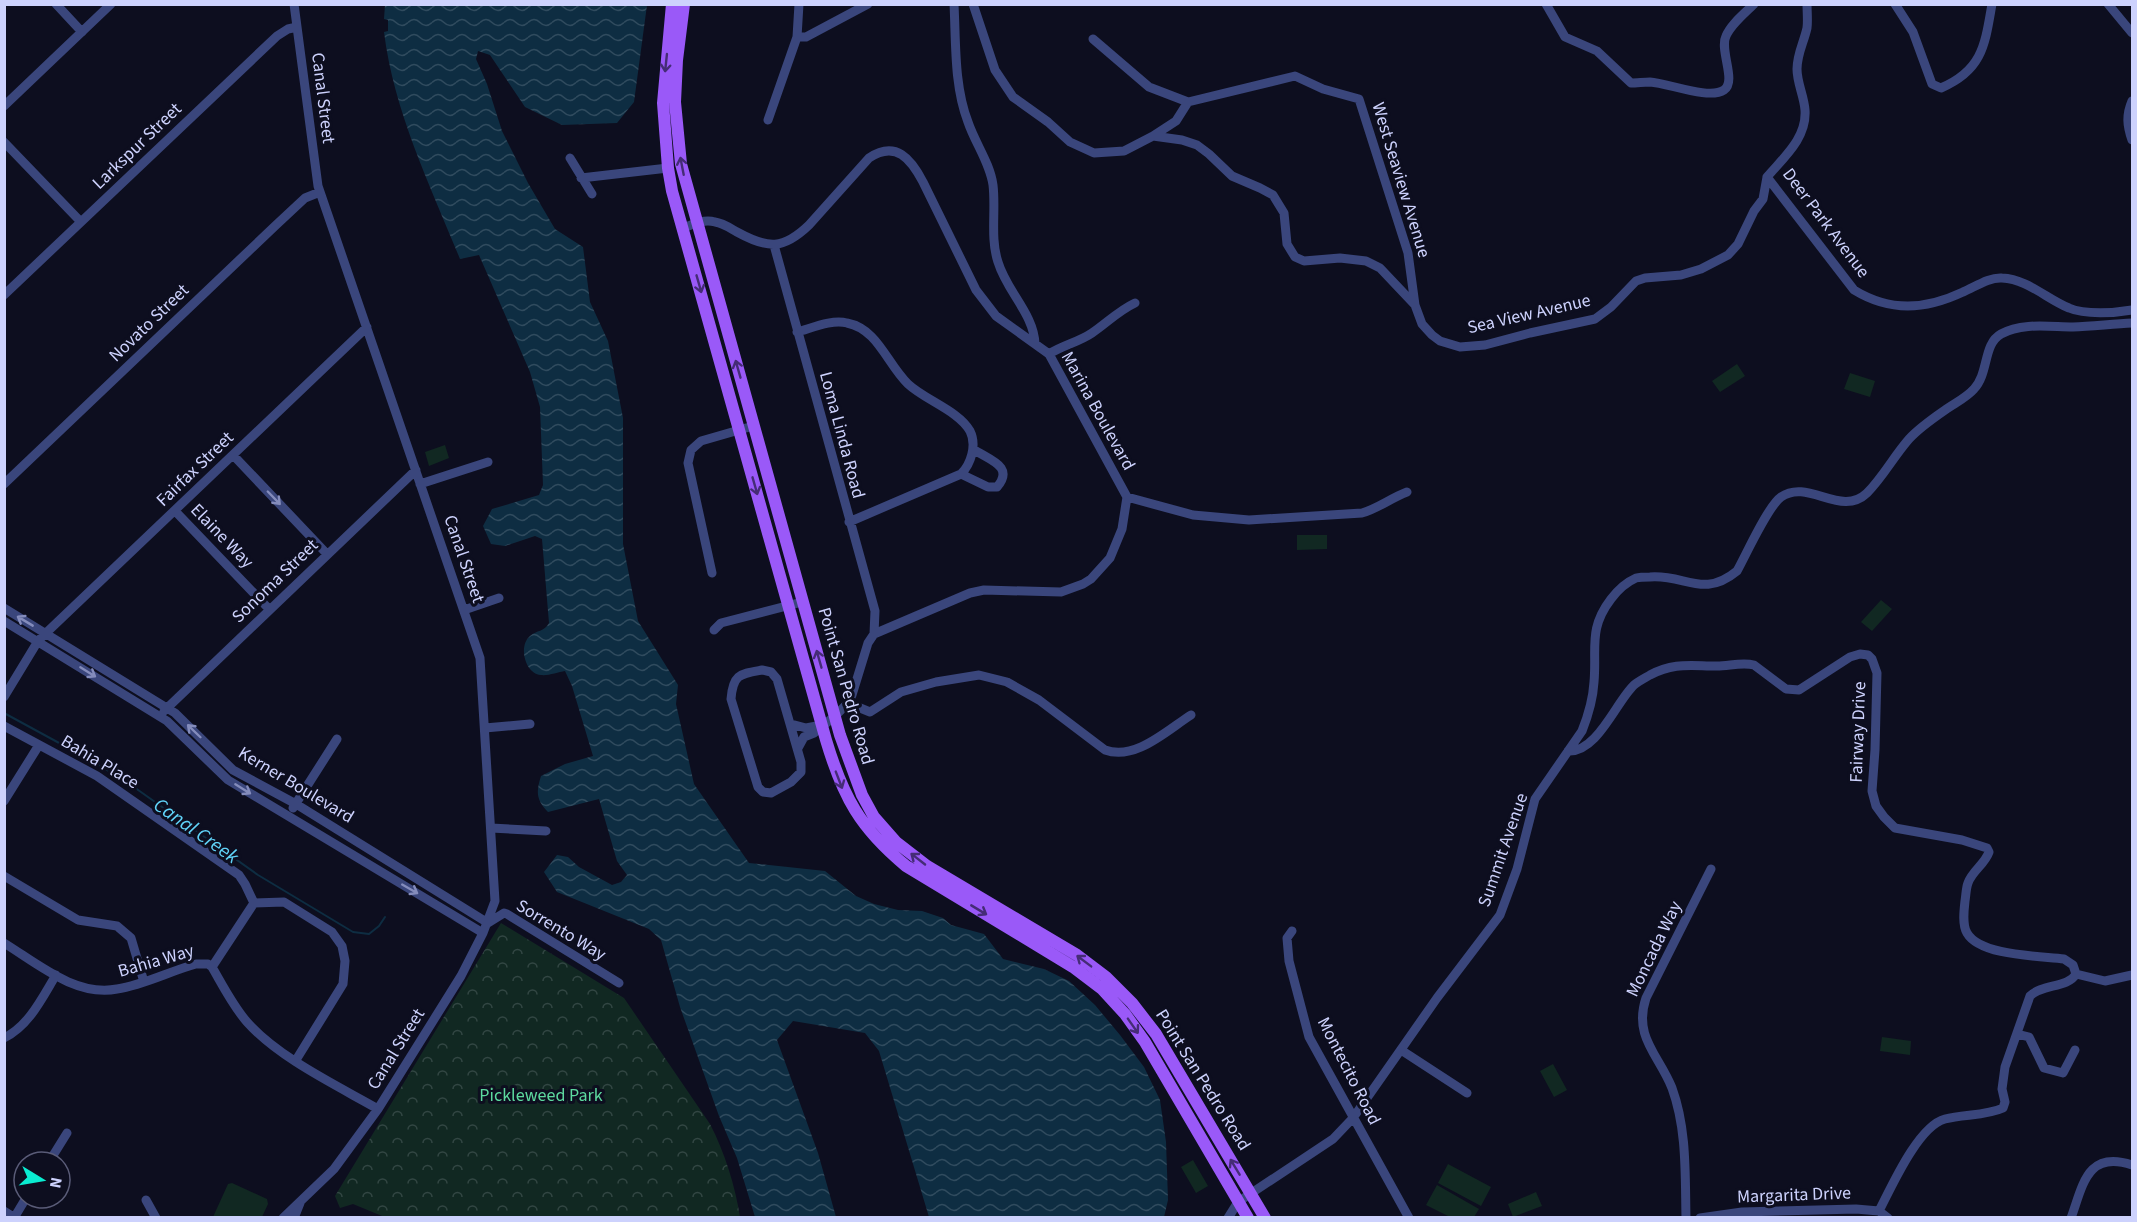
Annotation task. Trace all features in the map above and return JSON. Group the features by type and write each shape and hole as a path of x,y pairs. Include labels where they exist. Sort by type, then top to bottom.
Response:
{"main road":[{"name":"Point San Pedro Road","path":"672,4 663,103 672,191 788,606 843,790 862,822 889,851 925,878 1073,966 1102,989 1125,1014 1144,1042 1248,1218"},
{"name":"Point San Pedro Road","path":"684,4 677,60 675,102 681,164 802,602 847,756 861,795 874,817 896,842 927,866 1077,955 1106,977 1132,1003 1156,1034 1265,1218"}],"street":[{"path":"56,4 82,32"},
{"path":"4,106 111,4"},
{"name":"Canal Street","path":"283,1218 334,1169 378,1109 461,976 488,923 495,901 480,657 320,192 315,171 294,4"},
{"path":"768,120 797,37 799,4"},
{"path":"797,37 806,37 868,4"},
{"path":"954,4 961,96 967,121 987,164 993,184 997,261 1009,289 1030,319 1035,333 1035,344"},
{"path":"973,4 994,70 1012,97 1048,122 1070,142 1094,153 1124,151 1176,121 1188,102 1149,87 1093,39"},
{"path":"1546,4 1565,37 1597,51 1631,83 1651,82 1708,93 1723,91 1728,86 1725,37 1738,19 1754,4"},
{"name":"Deer Park Avenue","path":"1807,4 1807,27 1797,68 1805,109 1804,124 1801,134 1792,147 1767,177 1854,290 1865,297 1901,307 1946,300 1990,280 2002,278 2025,284 2070,309 2112,313 2133,310"},
{"path":"1895,4 1913,33 1932,84 1941,88 1972,67 1980,56 1986,39 1992,4"},
{"path":"2108,4 2133,33"},
{"name":"Larkspur Street","path":"4,295 277,36 297,27"},
{"name":"West Seaview Avenue","path":"1188,102 1295,76 1323,89 1359,99 1408,253 1415,305"},
{"path":"2133,100 2127,113 2133,140"},
{"name":"Sea View Avenue","path":"1153,135 1197,145 1232,176 1273,195 1284,213 1287,244 1295,257 1304,261 1340,258 1366,261 1388,274 1415,305 1422,324 1432,335 1440,341 1460,347 1485,345 1594,319 1611,307 1636,281 1681,275 1701,269 1728,255 1738,244 1754,211 1763,199 1767,177"},
{"path":"4,142 81,222"},
{"name":"Marina Boulevard","path":"774,245 785,243 798,235 869,158 878,152 897,152 906,157 915,167 976,290 996,316 1049,354 1126,497 1122,529 1110,558 1091,579 1083,584 1061,592 984,590 970,593 874,634"},
{"path":"570,158 592,194"},
{"path":"581,178 668,168"},
{"name":"Novato Street","path":"4,484 274,226 305,198 320,192"},
{"path":"683,228 697,223 717,222 750,239 774,245"},
{"name":"Loma Linda Road","path":"774,245 875,611 874,634"},
{"path":"1049,354 1065,344 1092,333 1135,303"},
{"path":"797,332 846,322 862,328 875,339 908,383 962,421 973,441 967,468 961,474 849,522"},
{"name":"Summit Avenue","path":"1228,1218 1238,1202 1333,1139 1353,1118 1437,998 1500,915 1517,869 1535,799 1582,731 1587,720 1594,684 1597,622 1616,592 1636,578 1662,576 1705,585 1728,579 1737,571 1775,502 1790,492 1798,491 1849,502 1865,495 1909,439 1974,389 1984,376 1990,346 2000,335 2012,330 2042,326 2074,327 2133,323"},
{"name":"Fairfax Street","path":"46,633 367,327"},
{"path":"712,573 687,463 691,450 701,441 753,426"},
{"path":"961,474 988,487 996,487 1003,479 1004,472 1001,467 973,449"},
{"path":"233,455 327,554"},
{"path":"420,484 488,462"},
{"name":"Sonoma Street","path":"159,717 416,470"},
{"path":"1126,497 1193,515 1249,520 1362,513 1371,511 1390,498 1407,492"},
{"name":"Elaine Way","path":"175,511 269,609"},
{"path":"464,610 499,598"},
{"path":"714,630 721,623 802,602"},
{"name":"Kerner Boulevard","path":"4,608 175,713 233,770 296,804 488,923"},
{"name":"Kerner Boulevard","path":"4,621 167,721 228,780 483,933"},
{"path":"4,697 46,633"},
{"path":"798,748 804,737 814,733 848,703 868,644 874,634"},
{"name":"Fairway Drive","path":"1568,751 1575,752 1589,743 1634,685 1651,674 1673,666 1748,663 1786,689 1799,690 1850,657 1860,654 1868,655 1877,673 1872,791 1876,806 1895,828 1962,840 1987,848 1989,852 1985,860 1968,881 1964,909 1965,927 1972,939 1995,951 2064,959 2073,965 2076,974"},
{"path":"762,670 771,672 777,679 791,724 801,762 801,772 791,782 771,793 763,792 758,787 731,699 732,686 737,677 741,674 762,670"},
{"path":"848,703 870,712 901,692 936,682 979,675 1007,682 1031,695 1086,733 1105,750 1116,754 1139,749 1191,715"},
{"path":"485,728 530,724"},
{"path":"791,724 806,728 822,724"},
{"name":"Bahia Place","path":"4,726 97,776 238,875 254,903"},
{"path":"289,816 337,739"},
{"path":"4,801 39,746"},
{"path":"491,828 546,831"},
{"name":"Moncada Way","path":"1686,1218 1683,1134 1672,1088 1645,1037 1641,1024 1642,1010 1711,870"},
{"path":"4,876 78,920 117,926 131,938 144,982"},
{"path":"212,967 254,903 284,902 332,932 342,946 345,961 343,984 296,1060"},
{"name":"Sorrento Way","path":"488,923 504,913 510,915 619,983"},
{"name":"Montecito Road","path":"1292,931 1287,938 1289,961 1304,1021 1314,1047 1409,1218"},
{"name":"Bahia Way","path":"4,943 70,983 95,990 116,990 196,964 208,964 235,1007 271,1045 378,1109"},
{"path":"1888,1218 1879,1211 1910,1155 1922,1136 1933,1125 1942,1119 2003,1108 2005,1102 2002,1089 2005,1067 2030,996 2036,990 2071,980 2076,974 2105,981 2133,975"},
{"path":"4,1038 15,1033 25,1024 57,975"},
{"path":"2017,1034 2029,1037 2044,1068 2063,1073 2075,1050"},
{"path":"1401,1050 1467,1093"},
{"path":"56,1150 67,1132"},
{"path":"2071,1218 2088,1172 2099,1164 2109,1161 2121,1161 2133,1165"},
{"path":"146,1200 156,1218"},
{"path":"294,1218 300,1203"},
{"name":"Margarita Drive","path":"1700,1218 1742,1212 1856,1209 1879,1211"},
{"path":"4,1211 14,1217"}],"green space":[{"path":"1737,364 1745,376 1720,392 1712,381"},
{"path":"1850,373 1875,381 1870,397 1844,389"},
{"path":"445,445 449,458 429,466 425,452"},
{"path":"1297,535 1327,535 1327,549 1297,550"},
{"path":"1881,600 1892,609 1872,631 1861,622"},
{"name":"Pickleweed Park","path":"501,923 624,998 710,1124 729,1170 740,1217 387,1218 353,1204 340,1208 335,1196"},
{"path":"1882,1037 1911,1041 1910,1055 1880,1051"},
{"path":"1553,1064 1567,1090 1554,1097 1540,1071"},
{"path":"1193,1160 1208,1186 1196,1193 1181,1167"},
{"path":"1448,1164 1491,1187 1481,1206 1438,1183"},
{"path":"232,1183 267,1199 268,1204 262,1217 213,1217 228,1184"},
{"path":"1437,1185 1479,1209 1474,1217 1450,1217 1426,1205"},
{"path":"1536,1192 1542,1206 1513,1217 1508,1204"}],"water":[{"path":"385,5 647,5 634,102 617,123 562,125 525,107 490,55 478,51 476,59 487,84 502,131 528,183 555,229 583,247 590,302 608,341 623,418 623,544 638,621 678,685 676,704 694,784 749,863 825,871 856,896 874,904 898,910 922,911 943,918 951,925 984,934 1003,959 1044,969 1069,981 1095,1005 1120,1035 1144,1067 1160,1100 1166,1142 1168,1200 1164,1217 929,1217 879,1051 865,1033 793,1021 777,1040 818,1153 836,1217 755,1217 737,1158 719,1116 680,1007 661,940 649,929 557,892 544,872 557,855 568,857 579,867 612,885 621,882 627,875 617,861 599,799 548,812 539,800 538,787 541,776 565,764 593,756 572,686 565,671 541,675 531,670 525,659 526,641 549,623 542,539 535,536 505,546 491,544 483,526 492,509 539,495 543,485 540,407 530,372 479,255 460,259 425,176 396,91 389,62 384,32 388,31 388,20 384,19"}],"waterway":[{"name":"Canal Creek","path":"4,713 124,780 258,875 353,932 369,934 385,917"}]}
